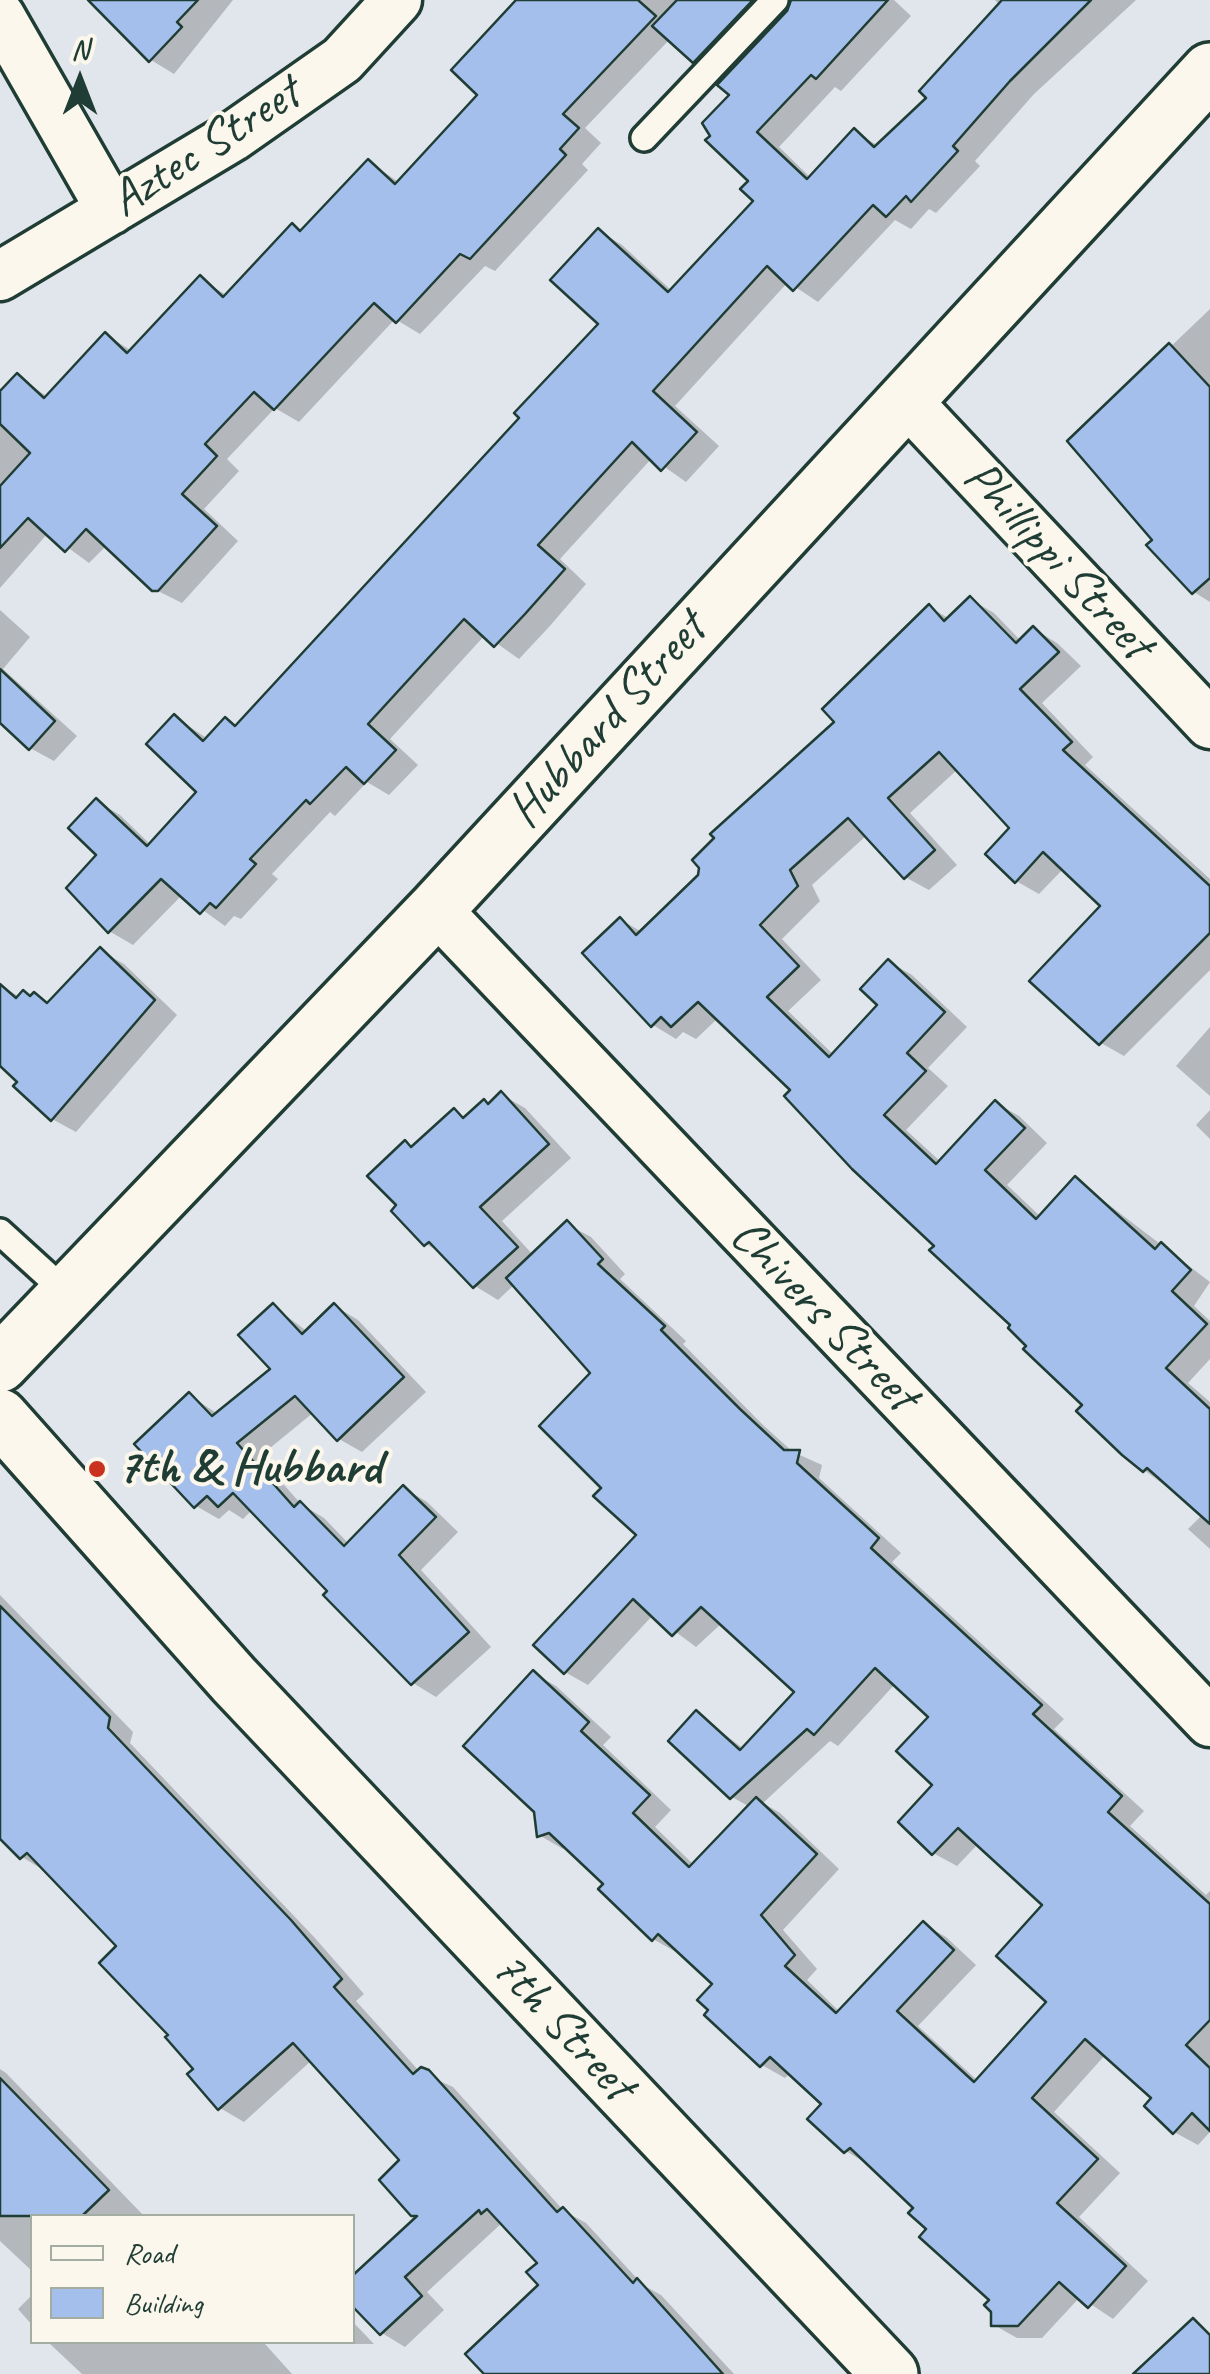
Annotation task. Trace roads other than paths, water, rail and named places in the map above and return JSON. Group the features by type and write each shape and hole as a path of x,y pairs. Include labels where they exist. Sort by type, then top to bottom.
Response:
{"main road":[{"name":"Hubbard Street","path":"0,1364 436,909 1210,70"},
{"name":"7th Street","path":"0,1417 234,1680 890,2374"}],"street":[{"name":"Aztec Street","path":"0,276 232,138 342,60 397,0"},
{"path":"0,16 112,210"},
{"name":"Phillippi Street","path":"904,398 1210,724"},
{"name":"Chivers Street","path":"436,909 1210,1722"}],"lane":[{"path":"644,138 775,0"},
{"path":"0,1232 68,1294"}],"place":[{"name":"7th & Hubbard","path":"97,1469"}]}
